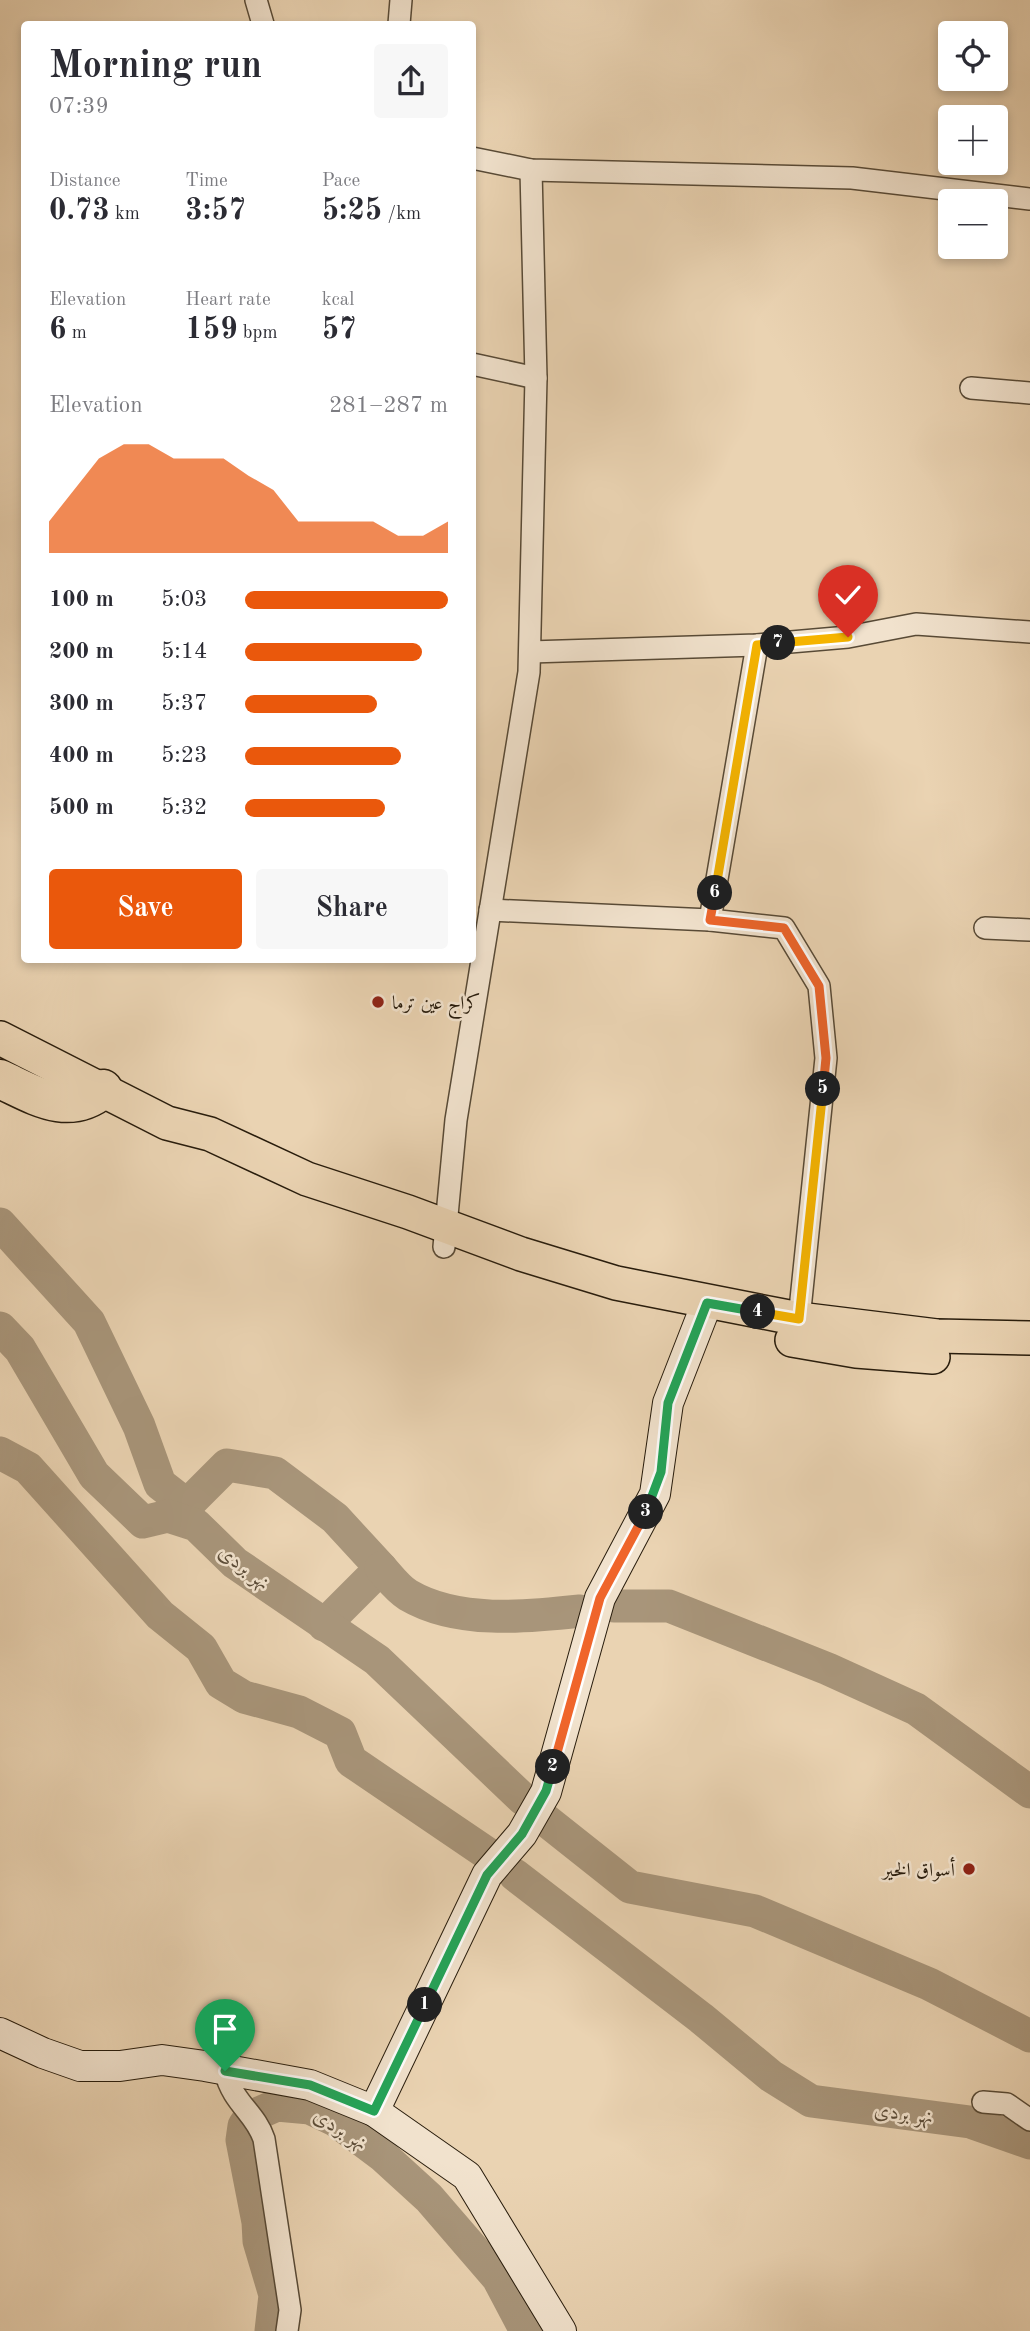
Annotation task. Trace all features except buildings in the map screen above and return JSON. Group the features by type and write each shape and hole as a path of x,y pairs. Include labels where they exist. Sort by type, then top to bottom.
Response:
{"highway":[{"path":"0,1079 45,1100 66,1104 86,1101 103,1089"}],"main road":[{"path":"0,1038 167,1123 210,1134 307,1179 444,1236 563,1267 702,1313 856,1351 923,1357 1030,1359"},
{"path":"702,1313 799,1319 937,1336 1030,1338"}],"street":[{"path":"256,0 262,21"},
{"path":"400,21 401,0"},
{"path":"476,159 531,170 852,178 1030,199"},
{"path":"444,1236 456,1120 529,672 536,379 531,170"},
{"path":"476,365 536,379"},
{"path":"971,388 1030,393"},
{"path":"530,652 757,645 848,637 916,624 1030,632"},
{"path":"710,920 757,645"},
{"path":"490,910 710,920 784,928 819,986 826,1058 799,1319"},
{"path":"985,929 1030,930"},
{"path":"374,2111 487,1875 522,1834 546,1791 600,1598 655,1494 668,1403 702,1313"},
{"path":"0,2033 80,2066 110,2067 162,2060 310,2085 374,2111 467,2176 561,2331"},
{"path":"225,2071 237,2102 260,2128 288,2290 287,2331"},
{"path":"983,2102 1007,2104 1030,2120"}],"waterway":[{"path":"0,1224 89,1322 139,1426 160,1484 187,1505 227,1465 275,1473 335,1518 381,1568 324,1625"},
{"name":"نهر بردى","path":"0,1328 20,1349 94,1475 143,1522 168,1516 196,1525 235,1563 377,1660 523,1799"},
{"name":"نهر بردى","path":"0,1453 28,1468 160,1615 201,1648 221,1683 244,1697 299,1712 340,1733 351,1761 488,1854"},
{"path":"381,1568 408,1595 448,1611 492,1616 580,1611"},
{"path":"614,1606 669,1606 828,1669 916,1709 1030,1792"},
{"name":"نهر بردى","path":"543,1818 630,1887 755,1911 929,1984 1030,2036"},
{"name":"نهر بردى","path":"515,1875 701,2018 771,2076 811,2101 970,2122 1030,2143"},
{"name":"نهر بردى","path":"271,2331 275,2295 259,2241 258,2222 242,2140 244,2126 250,2117 277,2105 310,2108 335,2120 383,2156 429,2198 498,2278 526,2331"}],"place":[{"name":"كراج عين ترما","path":"378,1002"},
{"name":"أسواق الخير","path":"969,1869"}],"route":[{"path":"225,2071 310,2085 341,2095 374,2111 487,1875 522,1834 546,1791 600,1598 655,1494 661,1472 668,1403 707,1303 799,1319 826,1058 819,986 784,928 710,920 757,645 848,637"}]}
